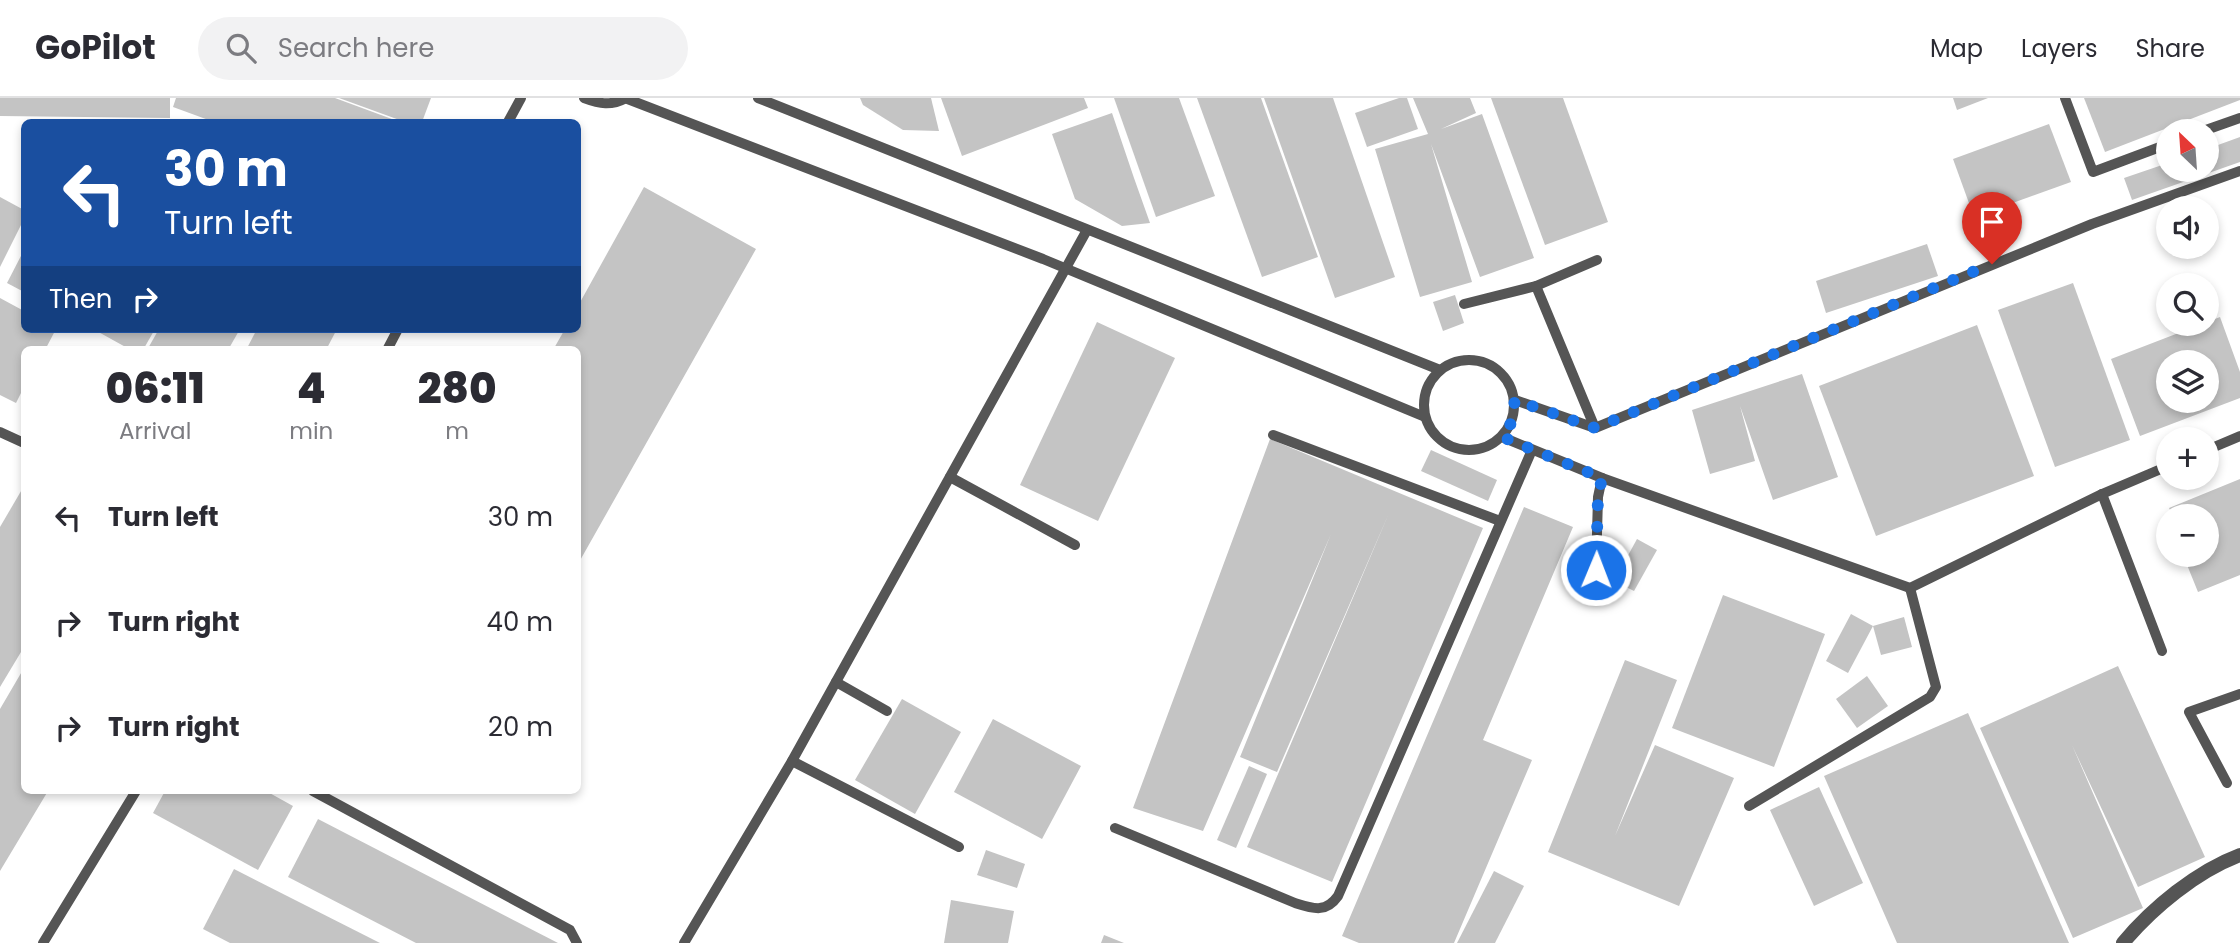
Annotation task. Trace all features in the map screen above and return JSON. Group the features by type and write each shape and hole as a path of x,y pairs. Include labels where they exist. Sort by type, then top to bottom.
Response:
{"street":[{"path":"2123,943 2180,891 2225,860 2240,855"}],"lane":[{"path":"510,119 521,98"},
{"path":"584,98 602,104 614,104 625,98 1066,269 1425,417"},
{"path":"758,98 1440,370"},
{"path":"2065,98 2092,172 2156,148"},
{"path":"2219,125 2240,118"},
{"path":"1515,400 1595,428 2092,224 2240,171"},
{"path":"684,943 792,761 1087,230"},
{"path":"1464,304 1536,286 1597,260"},
{"path":"1536,286 1595,428"},
{"path":"1477,360 1495,368 1508,381 1515,400 1510,426 1502,437 1481,449 1457,449 1437,438 1425,417 1424,400 1429,383 1440,370 1458,361 1477,360"},
{"path":"0,432 21,442"},
{"path":"1273,435 1500,521"},
{"path":"2219,445 2240,436"},
{"path":"1502,437 1602,478 1910,588 2102,494 2156,471"},
{"path":"1115,828 1295,903 1317,910 1331,905 1338,896 1532,450"},
{"path":"950,477 1075,545"},
{"path":"1596,570 1598,497 1602,478"},
{"path":"2102,494 2162,651"},
{"path":"1749,806 1930,697 1936,687 1910,588"},
{"path":"836,682 887,711"},
{"path":"2227,783 2189,712 2240,694"},
{"path":"792,761 959,848"},
{"path":"43,943 134,794"},
{"path":"319,794 570,930 577,943"}],"building":[{"path":"0,98 170,98 170,118 0,116"},
{"path":"176,98 335,98 392,119 206,119 173,107"},
{"path":"339,98 431,98 423,119 397,119"},
{"path":"860,98 931,98 939,131 903,130 863,105"},
{"path":"941,98 1084,98 1088,108 962,156"},
{"path":"1114,98 1179,98 1215,196 1156,217"},
{"path":"1197,98 1261,98 1318,257 1262,277"},
{"path":"1264,98 1333,98 1395,277 1335,298"},
{"path":"1399,98 1407,98 1418,129 1367,147 1355,113"},
{"path":"1413,98 1470,98 1476,113 1441,129 1482,114 1534,258 1480,277 1431,144 1472,282 1420,297 1375,149 1428,134"},
{"path":"1491,98 1563,98 1608,222 1545,245"},
{"path":"1953,98 1988,98 1957,110"},
{"path":"2084,98 2240,98 2191,119 2156,119 2156,132 2105,152"},
{"path":"1112,113 1150,223 1122,226 1075,199 1052,134"},
{"path":"2049,124 2071,182 1974,217 1953,159"},
{"path":"2240,137 2240,162 2219,169 2219,145"},
{"path":"2156,167 2156,182 2183,182 2132,200 2124,178"},
{"path":"644,187 756,249 581,559 581,346 555,346 563,333 581,333 581,301"},
{"path":"0,197 21,208 21,225 0,267"},
{"path":"1927,244 1938,276 1826,313 1816,281"},
{"path":"21,256 21,290 7,283"},
{"path":"2073,283 2130,440 2055,467 1998,310"},
{"path":"1455,295 1464,323 1443,331 1433,302"},
{"path":"0,298 21,309 21,333 54,333 47,346 21,346 21,393 16,403 0,395"},
{"path":"2220,317 2240,372 2240,398 2219,406 2219,350 2156,350 2156,413 2201,413 2164,427 2156,427 2156,430 2140,436 2111,359 2171,336 2219,336"},
{"path":"1097,322 1175,358 1098,521 1020,485"},
{"path":"1977,325 2034,476 1876,536 1819,386"},
{"path":"100,333 153,333 145,346 124,346"},
{"path":"157,333 238,333 230,346 149,346"},
{"path":"255,333 335,333 328,346 248,346"},
{"path":"1802,374 1838,477 1773,500 1740,406 1755,461 1710,474 1692,410"},
{"path":"1270,439 1483,528 1332,882 1247,847 1389,513 1277,772 1240,757 1331,534 1203,831 1133,808"},
{"path":"1431,450 1497,480 1488,501 1421,471"},
{"path":"2240,479 2240,575 2198,592 2188,567 2219,567 2219,504 2179,504 2219,490 2219,488"},
{"path":"21,491 21,652 0,687 0,527"},
{"path":"1524,507 1573,527 1483,740 1532,760 1454,943 1359,943 1342,936"},
{"path":"1637,539 1657,550 1634,591 1614,581"},
{"path":"1723,595 1825,634 1774,767 1672,728"},
{"path":"1851,614 1873,626 1848,673 1826,661"},
{"path":"1904,617 1912,647 1881,655 1873,626"},
{"path":"1625,660 1677,680 1615,836 1655,745 1734,778 1679,906 1548,852"},
{"path":"2118,666 2205,857 2138,887 2072,745 2143,908 2073,938 1980,728"},
{"path":"21,673 21,794 46,794 0,871 0,709"},
{"path":"1867,676 1888,706 1857,728 1836,699"},
{"path":"902,699 961,732 915,814 855,780"},
{"path":"1968,713 2069,943 1897,943 1824,776"},
{"path":"993,719 1081,766 1042,839 954,792"},
{"path":"1249,766 1267,774 1236,848 1217,840"},
{"path":"1819,787 1863,883 1814,906 1770,810"},
{"path":"163,794 271,794 293,806 258,870 153,813"},
{"path":"318,819 558,943 416,943 288,877"},
{"path":"986,850 1025,864 1017,888 977,875"},
{"path":"234,869 380,943 230,943 203,929"},
{"path":"1494,871 1524,886 1495,943 1457,943"},
{"path":"951,900 1014,911 1008,943 944,943"},
{"path":"1104,935 1124,943 1101,943"}],"route":[{"path":"1596,570 1598,497 1602,478 1502,437 1510,426 1515,400 1595,428 1992,264"}]}
